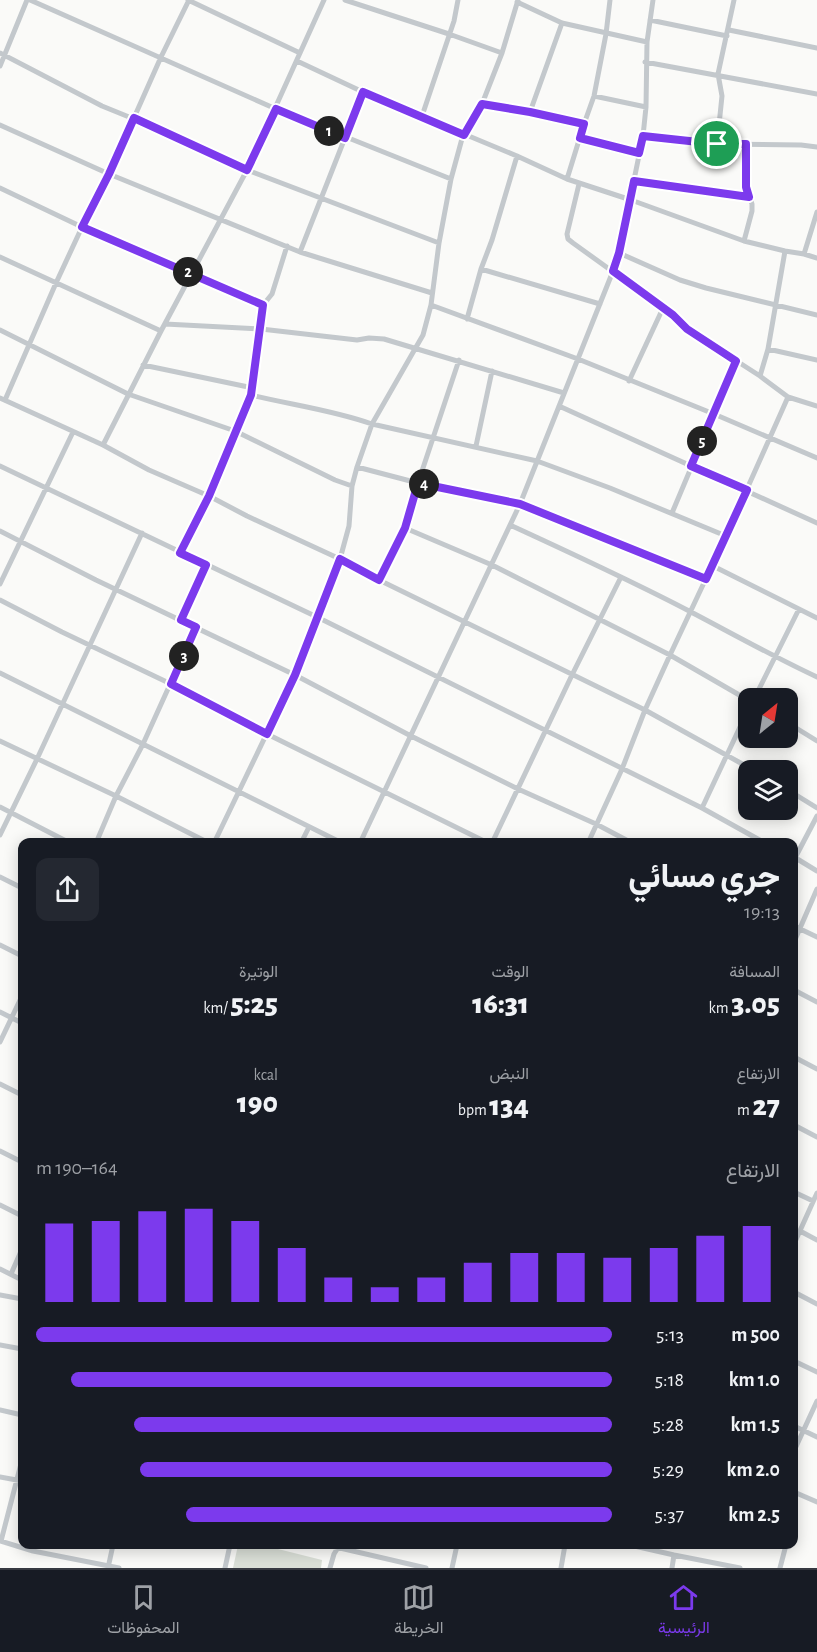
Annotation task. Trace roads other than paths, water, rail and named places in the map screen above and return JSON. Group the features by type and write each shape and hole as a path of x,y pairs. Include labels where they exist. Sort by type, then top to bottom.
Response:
{"street":[{"path":"0,66 2,54 28,0 276,109 451,179"},
{"path":"300,53 189,0 3,399 340,559 645,710 738,761"},
{"path":"103,445 247,170 324,0"},
{"path":"345,0 502,53"},
{"path":"422,116 454,21 458,0"},
{"path":"567,180 594,96 610,0"},
{"path":"362,838 520,504 613,271 631,200 643,136 646,107 645,62 653,0"},
{"path":"717,144 722,96 718,75 734,0"},
{"path":"216,838 295,675 340,559 349,526 352,486 372,424 423,335 431,304 451,179 464,135 482,104 502,53 517,1 562,23 647,42"},
{"path":"650,20 817,48"},
{"path":"530,112 562,23"},
{"path":"2,54 102,106 134,118 247,170 439,243"},
{"path":"297,61 567,180 631,200 744,241 817,258"},
{"path":"645,62 817,94"},
{"path":"300,252 363,92"},
{"path":"594,96 646,107"},
{"path":"482,104 584,124"},
{"path":"0,125 109,174 300,252 432,293"},
{"path":"643,136 717,144 817,147"},
{"path":"580,138 639,153"},
{"path":"744,241 752,211 746,187 746,144"},
{"path":"467,319 517,156"},
{"path":"634,181 749,197"},
{"path":"579,184 567,234 574,244 673,315 687,329 788,397 817,406"},
{"path":"0,188 82,227 263,305"},
{"path":"804,254 817,212"},
{"path":"180,553 209,496 251,395 263,305 272,294 287,246"},
{"path":"760,376 768,349 785,251"},
{"path":"619,253 680,280 817,315"},
{"path":"0,257 161,331"},
{"path":"481,269 600,304"},
{"path":"431,304 578,359 817,458"},
{"path":"629,381 663,308"},
{"path":"165,324 261,329 357,340 384,339 564,393"},
{"path":"0,330 128,394 235,432 352,486"},
{"path":"768,349 817,360"},
{"path":"379,580 405,528 459,360"},
{"path":"672,513 736,361"},
{"path":"143,365 253,388"},
{"path":"476,446 492,370"},
{"path":"251,395 537,460 726,536"},
{"path":"590,838 622,769 645,710 788,397"},
{"path":"559,406 817,523"},
{"path":"0,584 73,432"},
{"path":"0,466 317,617 702,808 756,838"},
{"path":"357,467 418,483 520,504 706,579"},
{"path":"510,525 621,577 817,677"},
{"path":"405,528 492,565 670,655 738,694"},
{"path":"0,531 295,675 518,789 623,838"},
{"path":"0,835 38,759 142,533"},
{"path":"181,620 206,565"},
{"path":"712,566 817,618"},
{"path":"493,838 621,577"},
{"path":"0,600 480,838"},
{"path":"760,688 800,609"},
{"path":"98,838 196,627"},
{"path":"0,673 332,838"},
{"path":"798,729 817,741"},
{"path":"702,808 738,731"},
{"path":"0,741 199,838"},
{"path":"798,796 817,808"},
{"path":"0,807 60,838"},
{"path":"798,851 817,816"},
{"path":"304,838 309,827"},
{"path":"798,860 817,871"},
{"path":"0,877 18,886"},
{"path":"798,923 817,889"},
{"path":"798,928 817,937"},
{"path":"0,945 18,954"},
{"path":"798,992 817,1002"},
{"path":"0,1042 18,1005"},
{"path":"0,1012 18,1021"},
{"path":"798,1059 817,1069"},
{"path":"0,1084 18,1093"},
{"path":"798,1127 817,1137"},
{"path":"0,1151 18,1160"},
{"path":"798,1236 817,1193"},
{"path":"798,1194 813,1201"},
{"path":"0,1205 18,1214"},
{"path":"800,1232 817,1240"},
{"path":"11,1274 18,1258"},
{"path":"0,1269 18,1278"},
{"path":"798,1294 817,1304"},
{"path":"0,1295 18,1298"},
{"path":"0,1345 18,1348"},
{"path":"798,1363 817,1372"},
{"path":"798,1442 817,1401"},
{"path":"0,1410 18,1414"},
{"path":"798,1428 817,1437"},
{"path":"0,1477 18,1480"},
{"path":"18,1486 1,1541 18,1546"},
{"path":"798,1494 817,1502"},
{"path":"27,1549 118,1568"},
{"path":"108,1567 112,1549"},
{"path":"225,1568 229,1549"},
{"path":"330,1568 337,1549"},
{"path":"351,1549 426,1568"},
{"path":"452,1568 456,1549"},
{"path":"561,1568 564,1549"},
{"path":"654,1549 740,1568"},
{"path":"780,1568 785,1549"},
{"path":"672,1568 674,1555"}]}
